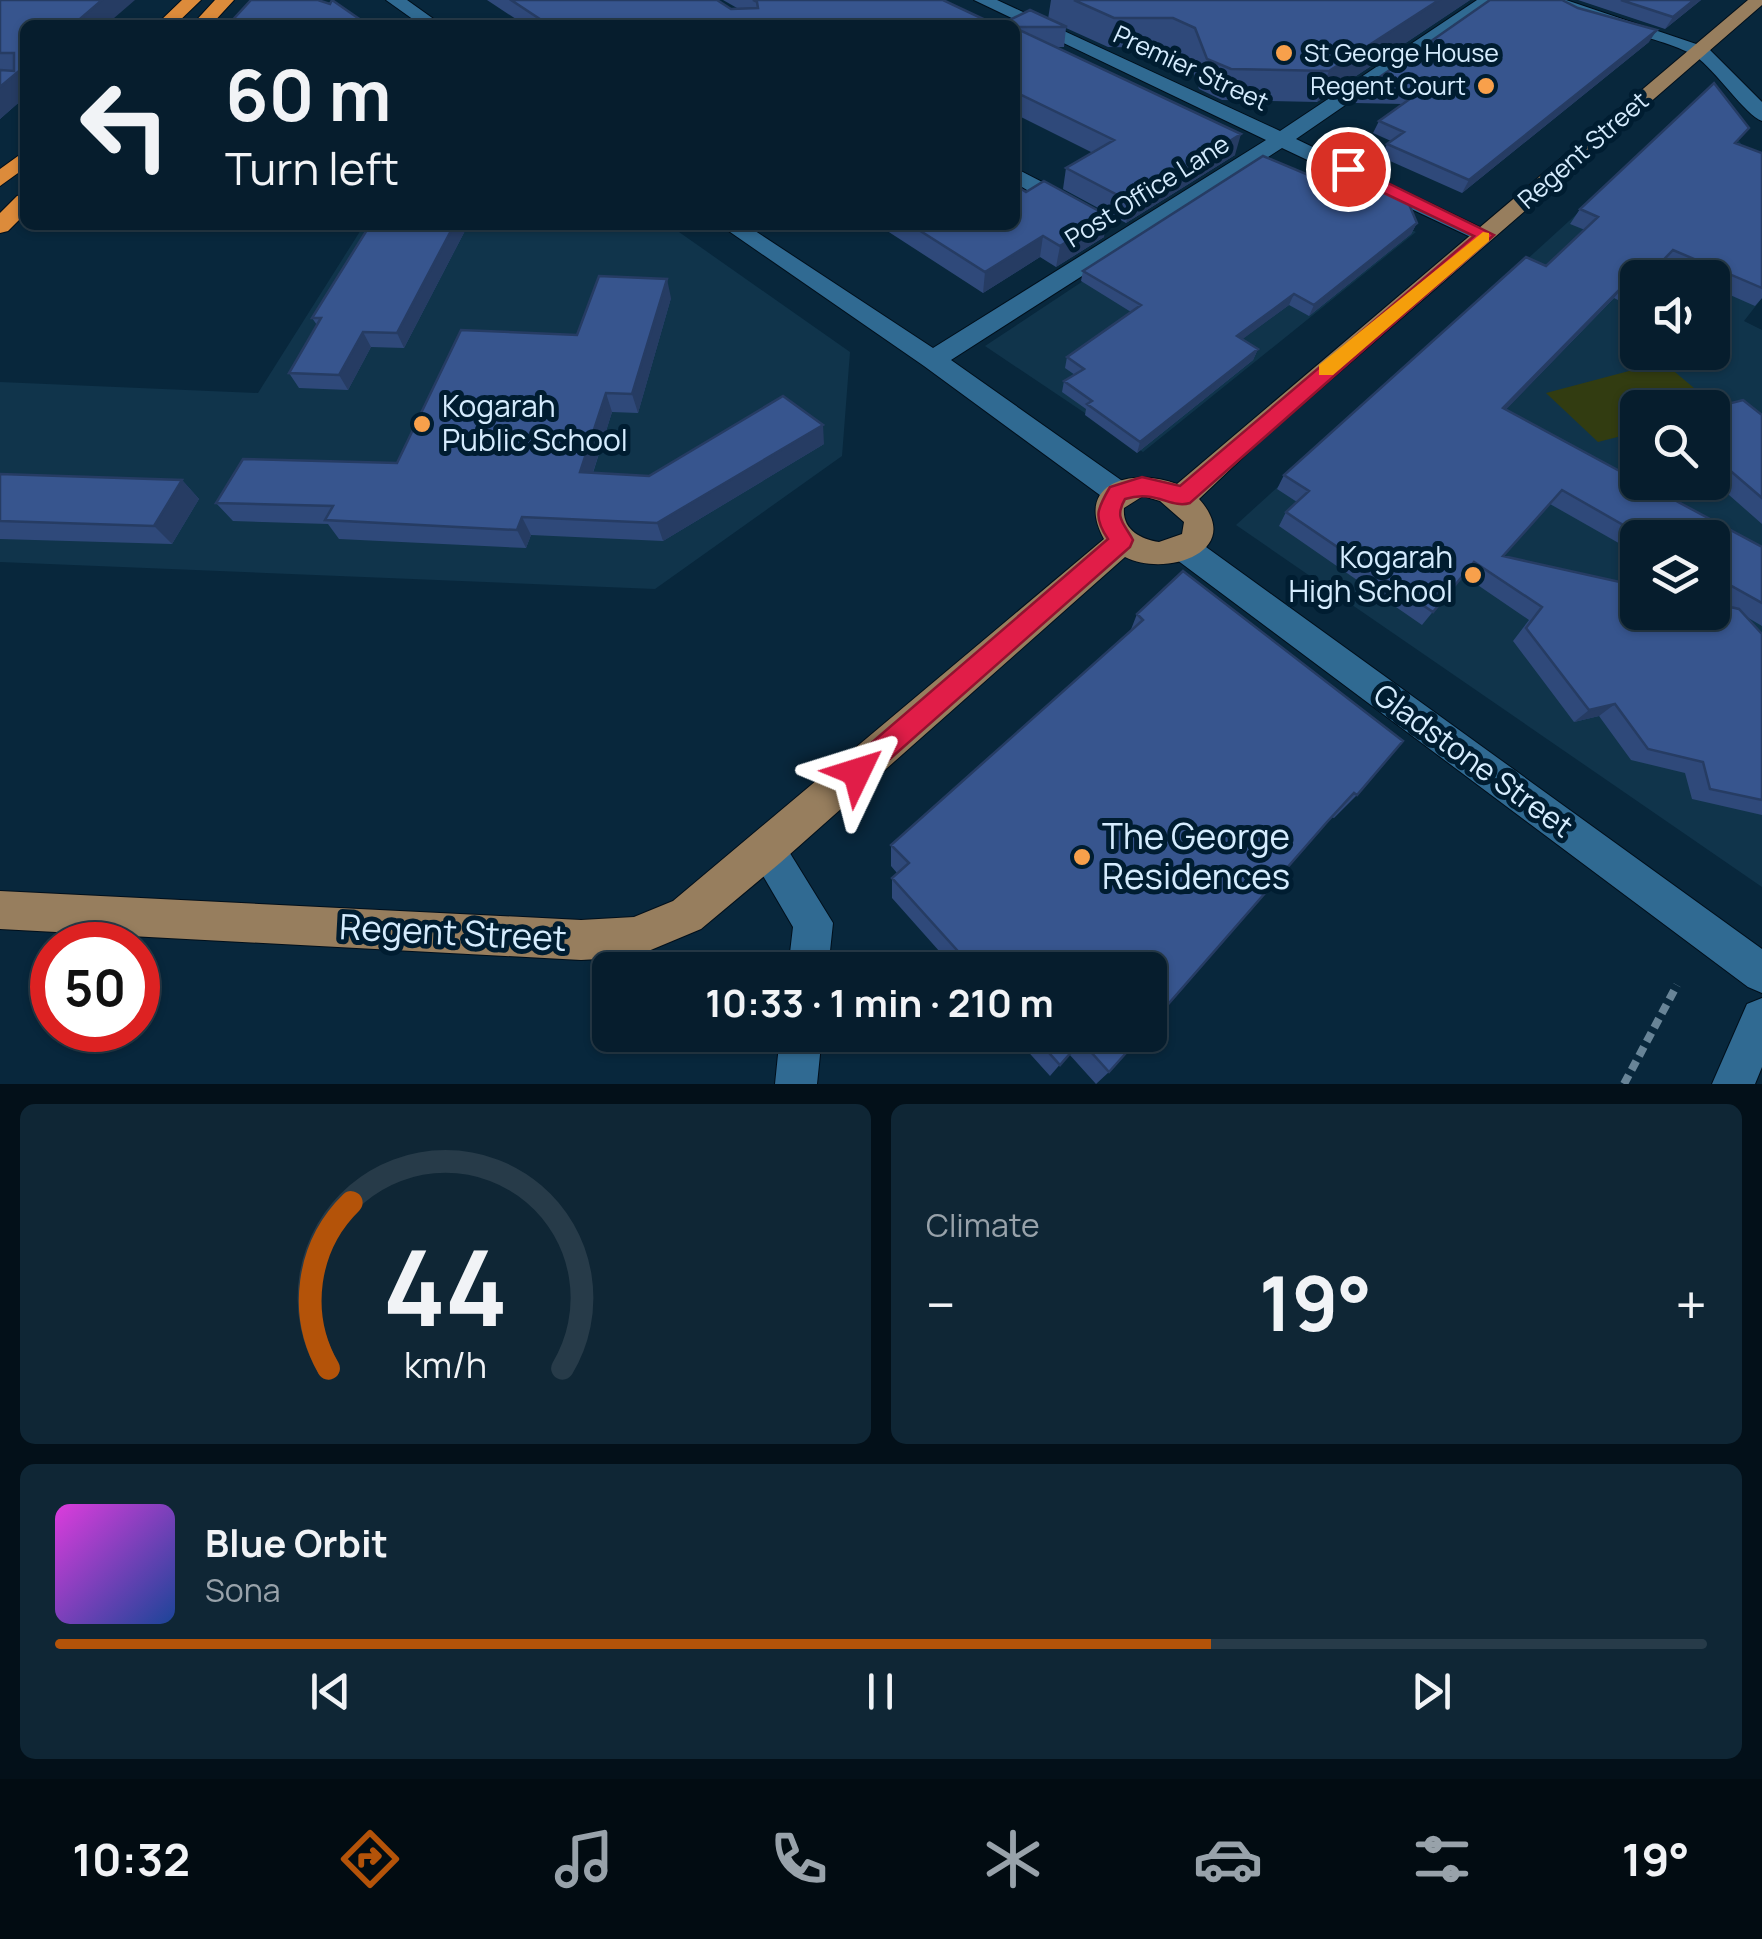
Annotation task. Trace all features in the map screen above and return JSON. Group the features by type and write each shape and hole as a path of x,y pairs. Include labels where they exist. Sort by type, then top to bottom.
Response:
{"highway":[{"path":"170,20 192,0"},
{"path":"207,20 226,0"},
{"path":"0,180 20,162"},
{"path":"0,226 20,206"}],"main road":[{"name":"Regent Street","path":"1182,497 1250,434 1758,0"},
{"path":"1142,485 1170,490 1192,507 1198,530 1184,548 1160,555 1132,548 1108,521 1107,510 1118,493 1142,485"},
{"name":"Regent Street","path":"0,910 614,940 664,928 687,915 767,850 1122,540"}],"street":[{"path":"395,0 425,20"},
{"name":"Premier Street","path":"982,0 1486,235"},
{"name":"Post Office Lane","path":"933,360 1109,227 1282,138 1488,0"},
{"path":"1550,0 1701,52 1762,115"},
{"path":"1020,177 1109,227"},
{"path":"738,230 933,360 1118,493"},
{"name":"Gladstone Street","path":"1184,548 1762,973"},
{"path":"767,850 813,923 810,952"},
{"path":"1733,1084 1762,1019"},
{"path":"796,1084 799,1052"}],"path":[{"path":"1624,1084 1677,985"}],"shaded area":[{"name":"Kogarah High School","path":"1706,96 1762,172 1762,298 1744,321 1762,330 1762,887 1236,525"},
{"path":"1266,160 1416,232 1143,452 985,346"},
{"name":"Kogarah Public School","path":"361,230 676,230 850,352 842,456 655,589 0,562 0,382 258,393"}],"green space":[{"path":"1633,370 1673,370 1696,390 1620,390 1620,436 1598,442 1546,393"}],"building":[{"path":"0,0 102,0 79,20 20,20 20,70 0,87 0,70 14,71 14,53 0,53"},
{"path":"251,0 318,0 330,4 332,0 361,20 233,20"},
{"path":"511,0 717,0 731,9 758,8 753,0 943,0 985,20 541,20"},
{"path":"1074,0 1439,0 1329,71 1231,69 1207,59 1195,28 1173,18 1114,18"},
{"path":"1490,0 1562,0 1657,30 1469,180 1387,144 1404,132 1379,121 1421,91 1361,90"},
{"path":"1621,0 1694,0 1673,17"},
{"path":"1030,10 1067,27 1020,27 1020,20 1009,20"},
{"path":"1020,30 1241,134 1131,202 1066,168 1114,140 1020,94"},
{"path":"1714,83 1749,128 1735,143 1762,153 1762,288 1730,274 1730,260 1696,260 1673,250 1663,260 1620,260 1620,289 1503,408 1620,471 1620,500 1675,500 1712,520 1620,520 1620,523 1562,490 1503,556 1620,582 1620,630 1730,630 1730,607 1739,609 1762,634 1762,800 1710,789 1703,762 1648,749 1615,704 1589,710 1526,628 1542,607 1474,562 1433,612 1286,512 1309,491 1284,475 1526,257 1546,266 1598,217 1580,209"},
{"path":"1263,156 1330,184 1349,171 1406,197 1417,223 1314,305 1294,294 1237,336 1258,349 1140,442 1087,404 1092,401 1064,381 1084,369 1067,357 1141,305 1083,271"},
{"path":"1044,181 1108,216 1060,246 1043,236 985,272 919,230 1020,230 1020,188 1026,192"},
{"path":"367,230 451,230 397,333 363,332 339,375 289,373 321,318 312,318"},
{"path":"599,276 667,279 632,394 606,393 580,472 649,476 783,396 823,425 657,523 522,517 517,530 325,520 333,506 216,503 243,459 397,463 461,330 577,335"},
{"path":"1743,400 1762,415 1762,498 1730,470 1730,403"},
{"path":"0,474 182,480 154,526 0,521"},
{"path":"1730,530 1762,547 1762,603 1730,585"},
{"path":"1183,571 1403,741 1167,1006 1167,952 959,952 892,878 909,863 891,845 1143,620 1137,614"},
{"path":"1048,1052 1071,1052 1060,1065"},
{"path":"1091,1052 1127,1052 1109,1072"}],"slow traffic":[{"path":"1326,370 1483,237"}],"place":[{"name":"St George House","path":"1284,53"},
{"name":"Regent Court","path":"1486,86"},
{"name":"Kogarah Public School","path":"422,424"},
{"name":"Kogarah High School","path":"1473,575"},
{"name":"The George Residences","path":"1082,857"}],"route":[{"path":"857,772 1122,540 1113,531 1107,510 1118,493 1142,485 1170,490 1182,497 1250,434 1486,235 1348,169"}]}
